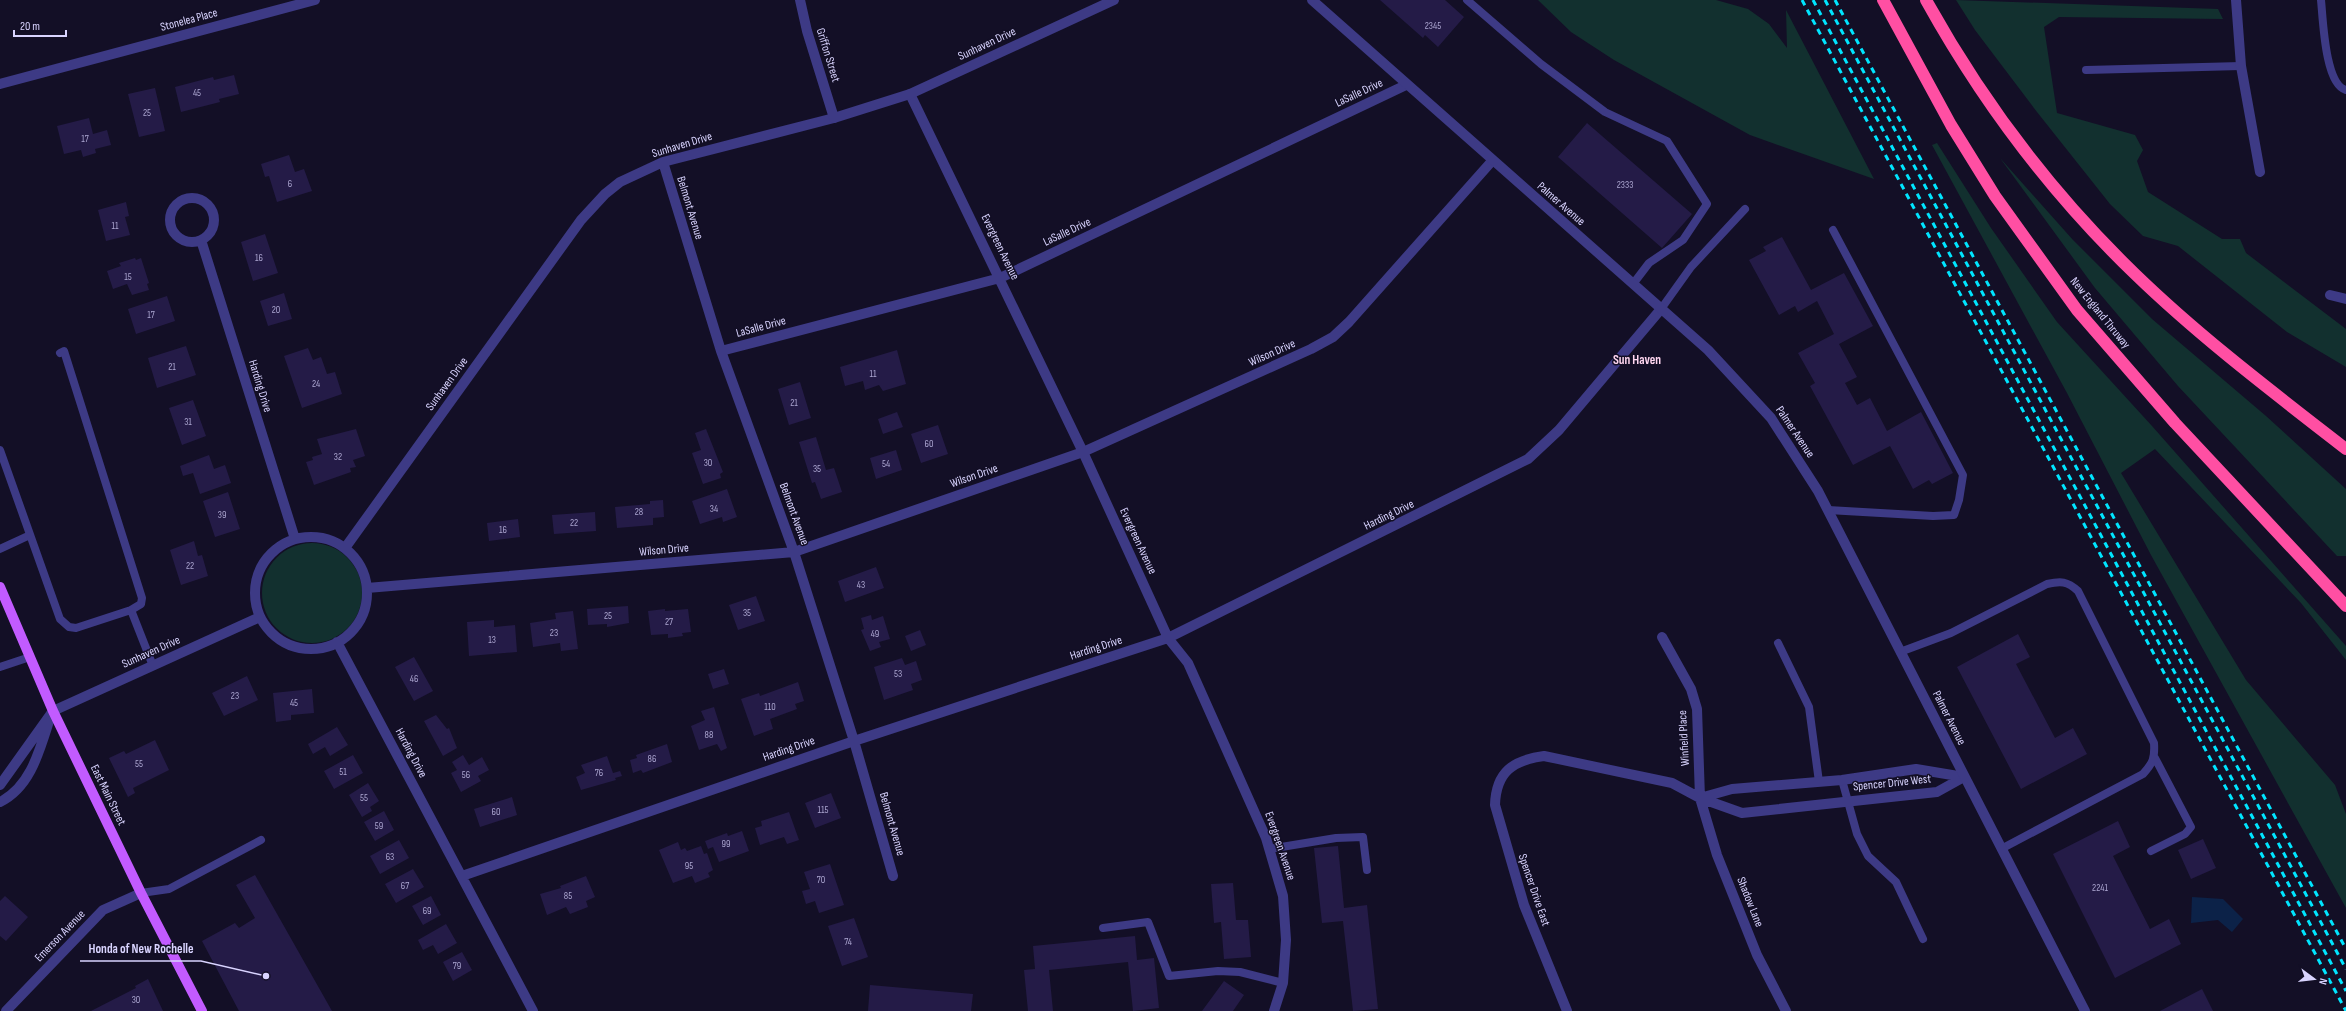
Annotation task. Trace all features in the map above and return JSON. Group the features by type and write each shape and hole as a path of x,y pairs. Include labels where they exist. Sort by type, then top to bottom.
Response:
{"highway":[{"name":"New England Thruway","path":"1883,0 1952,125 1994,196 2077,310 2175,423 2346,606"},
{"path":"1926,0 1972,77 2008,129 2047,180 2089,228 2134,274 2182,317 2346,449"}],"main road":[{"name":"East Main Street","path":"0,587 53,711 141,893 202,1011"}],"street":[{"name":"Stonelea Place","path":"0,84 315,0"},
{"name":"Griffon Street","path":"800,0 807,31 834,118"},
{"name":"Sunhaven Drive","path":"345,548 581,220 605,194 620,182 663,162 834,118 910,94 1114,0"},
{"name":"Palmer Avenue","path":"1312,0 1406,85 1708,350 1771,418 1807,472 1828,510 2085,1011"},
{"path":"2236,0 2241,66 2260,172"},
{"name":"LaSalle Drive","path":"721,351 1000,278 1406,85"},
{"name":"Evergreen Avenue","path":"910,94 1083,452 1168,638 1188,663 1269,849 1283,896 1286,940 1283,984 1274,1011"},
{"name":"Wilson Drive","path":"367,588 794,552 1083,452 1311,349 1333,337 1349,322 1492,161"},
{"name":"Belmont Avenue","path":"663,162 721,351 794,552 854,741 893,876"},
{"path":"186,199 202,202 208,206 213,216 212,229 201,240 192,242 185,241 176,236 171,226 172,211 177,204 186,199"},
{"name":"Harding Drive","path":"201,240 295,539"},
{"path":"2330,295 2346,299"},
{"name":"Harding Drive","path":"462,876 854,741 1168,638 1528,459 1559,430 1661,309"},
{"path":"312,537 330,540 345,548 356,560 363,573 367,588 366,604 360,620 350,633 337,642 320,648 302,648 285,643 271,632 260,617 256,601 256,586 260,570 274,551 295,539 312,537"},
{"name":"Sunhaven Drive","path":"53,711 260,617"},
{"name":"Winfield Place","path":"1662,638 1691,689 1697,709 1700,798"},
{"name":"Harding Drive","path":"337,642 533,1011"},
{"path":"0,785 53,711"},
{"path":"0,802 10,797 35,764 53,711"},
{"name":"Spencer Drive West","path":"1503,774 1527,759 1544,756 1672,783 1700,798 1742,813 1937,792 1964,777"},
{"name":"Spencer Drive West","path":"1700,798 1732,789 1842,780 1916,768 1964,777"},
{"name":"Spencer Drive East","path":"1503,774 1496,789 1495,797 1495,804 1500,825 1524,905 1568,1011"},
{"name":"Shadow Lane","path":"1700,798 1717,854 1757,955 1786,1011"},
{"name":"Emerson Avenue","path":"6,1011 103,910 141,893"}],"lane":[{"path":"1467,0 1541,64 1605,112 1667,141 1706,204 1683,240 1649,263 1633,284"},
{"path":"2321,0 2330,72 2336,83 2346,90"},
{"path":"2086,70 2241,66"},
{"path":"1661,309 1691,267 1745,209"},
{"path":"1828,510 1933,516 1954,515 1959,500 1963,475 1833,230"},
{"path":"0,450 60,619 70,627 76,628 131,610 141,604 142,598 64,351 60,353"},
{"path":"0,549 30,535"},
{"path":"1900,652 1951,633 2047,584 2061,581 2070,584 2078,591 2154,743 2155,758 2191,827 2185,834 2151,851"},
{"path":"131,610 153,666"},
{"path":"1778,643 1808,707 1819,782"},
{"path":"0,667 30,657"},
{"path":"2001,849 2143,774 2152,765 2155,758"},
{"path":"1842,780 1857,834 1868,856 1896,882 1923,939"},
{"path":"1269,849 1336,838 1362,837 1367,870"},
{"path":"141,893 169,889 261,840"},
{"path":"1103,928 1148,922 1168,976 1218,971 1240,972 1283,984"}],"green space":[{"path":"1538,0 1716,0 1748,9 1769,24 1787,48 1786,10 1874,179 1750,135 1614,60 1571,32"},
{"path":"1956,0 2218,9 2223,19 2059,17 2044,27 2057,113 2135,135 2143,150 2137,161 2148,192 2222,239 2240,239 2246,253 2346,329 2346,367 2287,332 2178,246 2143,236 2110,204 2037,112 1975,30"},
{"path":"1937,143 1991,228 2057,322 2152,426 2346,646 2346,660 2301,603 2155,449 2121,473 2246,680 2335,785 2346,814 2346,908 2151,555 2067,393 1932,145"},
{"path":"2000,158 2073,240 2152,319 2266,416 2346,489 2346,556 2337,556 2178,386 2095,288"},
{"path":"312,543 331,547 347,558 358,574 362,593 358,612 347,628 331,639 312,643 293,639 277,628 266,612 262,593 266,574 277,558 293,547"}],"water":[{"path":"2192,897 2223,899 2243,919 2232,932 2218,920 2191,923"}],"building":[{"path":"1380,0 1445,0 1464,17 1438,47 1425,35 1423,38"},
{"path":"234,75 239,94 219,99 220,102 181,112 175,87 213,77 214,80"},
{"path":"155,88 165,131 139,137 128,94"},
{"path":"89,118 93,134 107,130 111,145 95,149 96,153 83,157 81,150 64,154 57,126"},
{"path":"1587,123 1692,214 1662,248 1558,157"},
{"path":"289,155 295,172 304,169 312,191 277,202 269,176 265,177 261,164"},
{"path":"126,202 129,216 125,217 130,235 106,241 98,210"},
{"path":"265,234 278,273 253,281 241,242"},
{"path":"1782,237 1811,290 1844,273 1873,326 1839,344 1857,377 1845,383 1857,405 1870,398 1887,431 1921,412 1953,473 1932,484 1929,480 1913,489 1890,446 1853,465 1810,386 1815,383 1798,353 1834,334 1817,301 1798,312 1795,306 1779,315 1749,260 1766,251 1763,247"},
{"path":"135,258 136,260 141,258 149,283 147,284 149,290 132,295 127,284 113,289 107,271 121,266 119,263"},
{"path":"284,293 292,319 268,326 260,301"},
{"path":"167,296 175,321 136,334 128,309"},
{"path":"186,346 196,375 157,388 148,358"},
{"path":"308,348 313,360 321,357 327,374 335,372 342,394 302,408 284,356"},
{"path":"897,350 906,384 883,391 879,385 865,390 863,381 845,386 840,367"},
{"path":"800,382 811,418 789,425 778,389"},
{"path":"193,400 206,436 182,445 169,408"},
{"path":"897,412 903,427 883,434 878,419"},
{"path":"938,425 948,454 921,463 911,434"},
{"path":"356,429 365,456 353,460 356,467 350,468 351,472 314,485 306,462 313,460 312,457 322,454 317,439"},
{"path":"706,429 723,472 720,474 721,478 703,484 692,453 701,450 695,433"},
{"path":"816,437 826,470 834,468 842,492 821,499 815,482 812,483 799,442"},
{"path":"896,450 902,470 876,479 870,458"},
{"path":"209,455 214,469 225,465 231,483 200,494 193,473 183,476 180,466"},
{"path":"727,489 737,517 723,522 722,517 700,524 692,501"},
{"path":"228,492 240,529 215,537 203,501"},
{"path":"663,500 664,517 653,518 653,525 617,528 615,507 650,504 650,501"},
{"path":"595,512 596,531 554,534 552,515"},
{"path":"518,519 520,537 489,541 487,523"},
{"path":"194,541 198,556 202,555 208,576 181,585 170,550"},
{"path":"876,567 884,588 845,602 838,581"},
{"path":"756,596 765,621 738,630 729,605"},
{"path":"628,606 629,623 607,627 607,624 588,625 587,609"},
{"path":"665,609 665,611 688,609 691,632 682,633 683,636 668,638 668,634 651,635 648,611"},
{"path":"573,611 578,649 561,651 560,643 533,647 530,623 556,619 555,613"},
{"path":"871,615 872,620 883,616 890,639 879,642 881,647 870,651 861,630 864,629 861,618"},
{"path":"494,620 494,627 515,625 517,652 469,656 467,622"},
{"path":"920,630 926,645 911,651 905,636"},
{"path":"2018,634 2030,657 2016,664 2055,738 2073,728 2087,754 2021,789 1957,667"},
{"path":"414,657 433,691 414,701 395,667"},
{"path":"902,658 905,665 916,661 922,680 911,684 913,690 884,700 874,667"},
{"path":"724,669 729,684 713,689 708,674"},
{"path":"247,676 258,700 224,716 212,693"},
{"path":"798,682 804,701 795,704 797,709 770,719 773,729 754,736 741,699 759,693 760,696"},
{"path":"312,689 314,713 291,715 291,720 276,722 273,693"},
{"path":"714,707 727,748 721,751 717,744 699,750 691,726 705,720 701,711"},
{"path":"436,715 447,729 449,728 457,748 443,756 424,721"},
{"path":"337,727 348,745 330,756 325,747 313,754 308,744"},
{"path":"155,740 169,770 133,788 135,793 128,797 109,758 124,751 126,754"},
{"path":"667,744 672,762 643,773 641,770 633,773 630,760 637,758 636,755"},
{"path":"353,755 363,773 334,789 324,771"},
{"path":"463,755 469,765 482,757 489,770 478,776 481,781 461,792 451,773 457,770 452,762"},
{"path":"607,756 613,773 620,771 622,776 615,778 616,780 581,790 576,777 585,773 581,765"},
{"path":"368,783 379,801 370,807 372,811 362,817 349,795"},
{"path":"831,793 841,818 815,828 805,803"},
{"path":"512,797 517,815 480,827 474,809"},
{"path":"384,811 394,830 375,841 364,822"},
{"path":"789,812 799,840 787,844 784,837 760,845 755,828 762,826 761,821"},
{"path":"2118,821 2130,847 2113,856 2150,929 2169,919 2181,944 2115,978 2053,854"},
{"path":"742,831 749,851 719,862 713,847 708,849 705,841 727,833 728,836"},
{"path":"2203,839 2216,868 2191,879 2178,850"},
{"path":"399,840 409,858 380,874 370,856"},
{"path":"678,842 681,850 685,848 687,851 701,846 704,854 707,853 713,870 708,873 710,877 695,883 692,876 673,883 659,850"},
{"path":"1338,846 1344,908 1367,905 1378,1009 1353,1011 1343,921 1322,923 1314,848"},
{"path":"830,864 844,905 819,913 815,901 806,904 802,891 810,889 804,872"},
{"path":"413,869 424,887 396,903 385,884"},
{"path":"255,875 332,1011 239,1011 202,941 235,923 239,928 255,918 236,885"},
{"path":"586,876 595,897 586,901 588,907 570,914 566,907 547,915 540,894 561,888 560,886"},
{"path":"1233,883 1236,920 1248,920 1251,957 1224,959 1221,922 1214,923 1211,884"},
{"path":"5,896 28,917 6,941 0,936 0,901"},
{"path":"431,896 441,915 423,925 412,906"},
{"path":"854,918 868,957 842,966 828,926"},
{"path":"446,924 457,943 438,954 433,945 423,950 418,940"},
{"path":"1135,936 1137,960 1154,958 1159,1008 1133,1011 1128,962 1049,970 1053,1011 1028,1011 1024,970 1035,969 1033,946"},
{"path":"462,952 472,970 453,981 443,962"},
{"path":"148,979 163,1011 91,1011 136,988 135,986"},
{"path":"1224,981 1244,995 1233,1011 1202,1011"},
{"path":"870,985 973,994 971,1011 868,1011"},
{"path":"2202,989 2213,1011 2160,1011"}],"railway":[{"path":"1802,0 2346,1011"},
{"path":"1813,0 2346,991"},
{"path":"1825,0 2346,969"},
{"path":"1835,0 2346,949"}],"place":[{"name":"Honda of New Rochelle","path":"266,976"}],"district":[{"name":"Sun Haven","path":"1637,360"}]}
